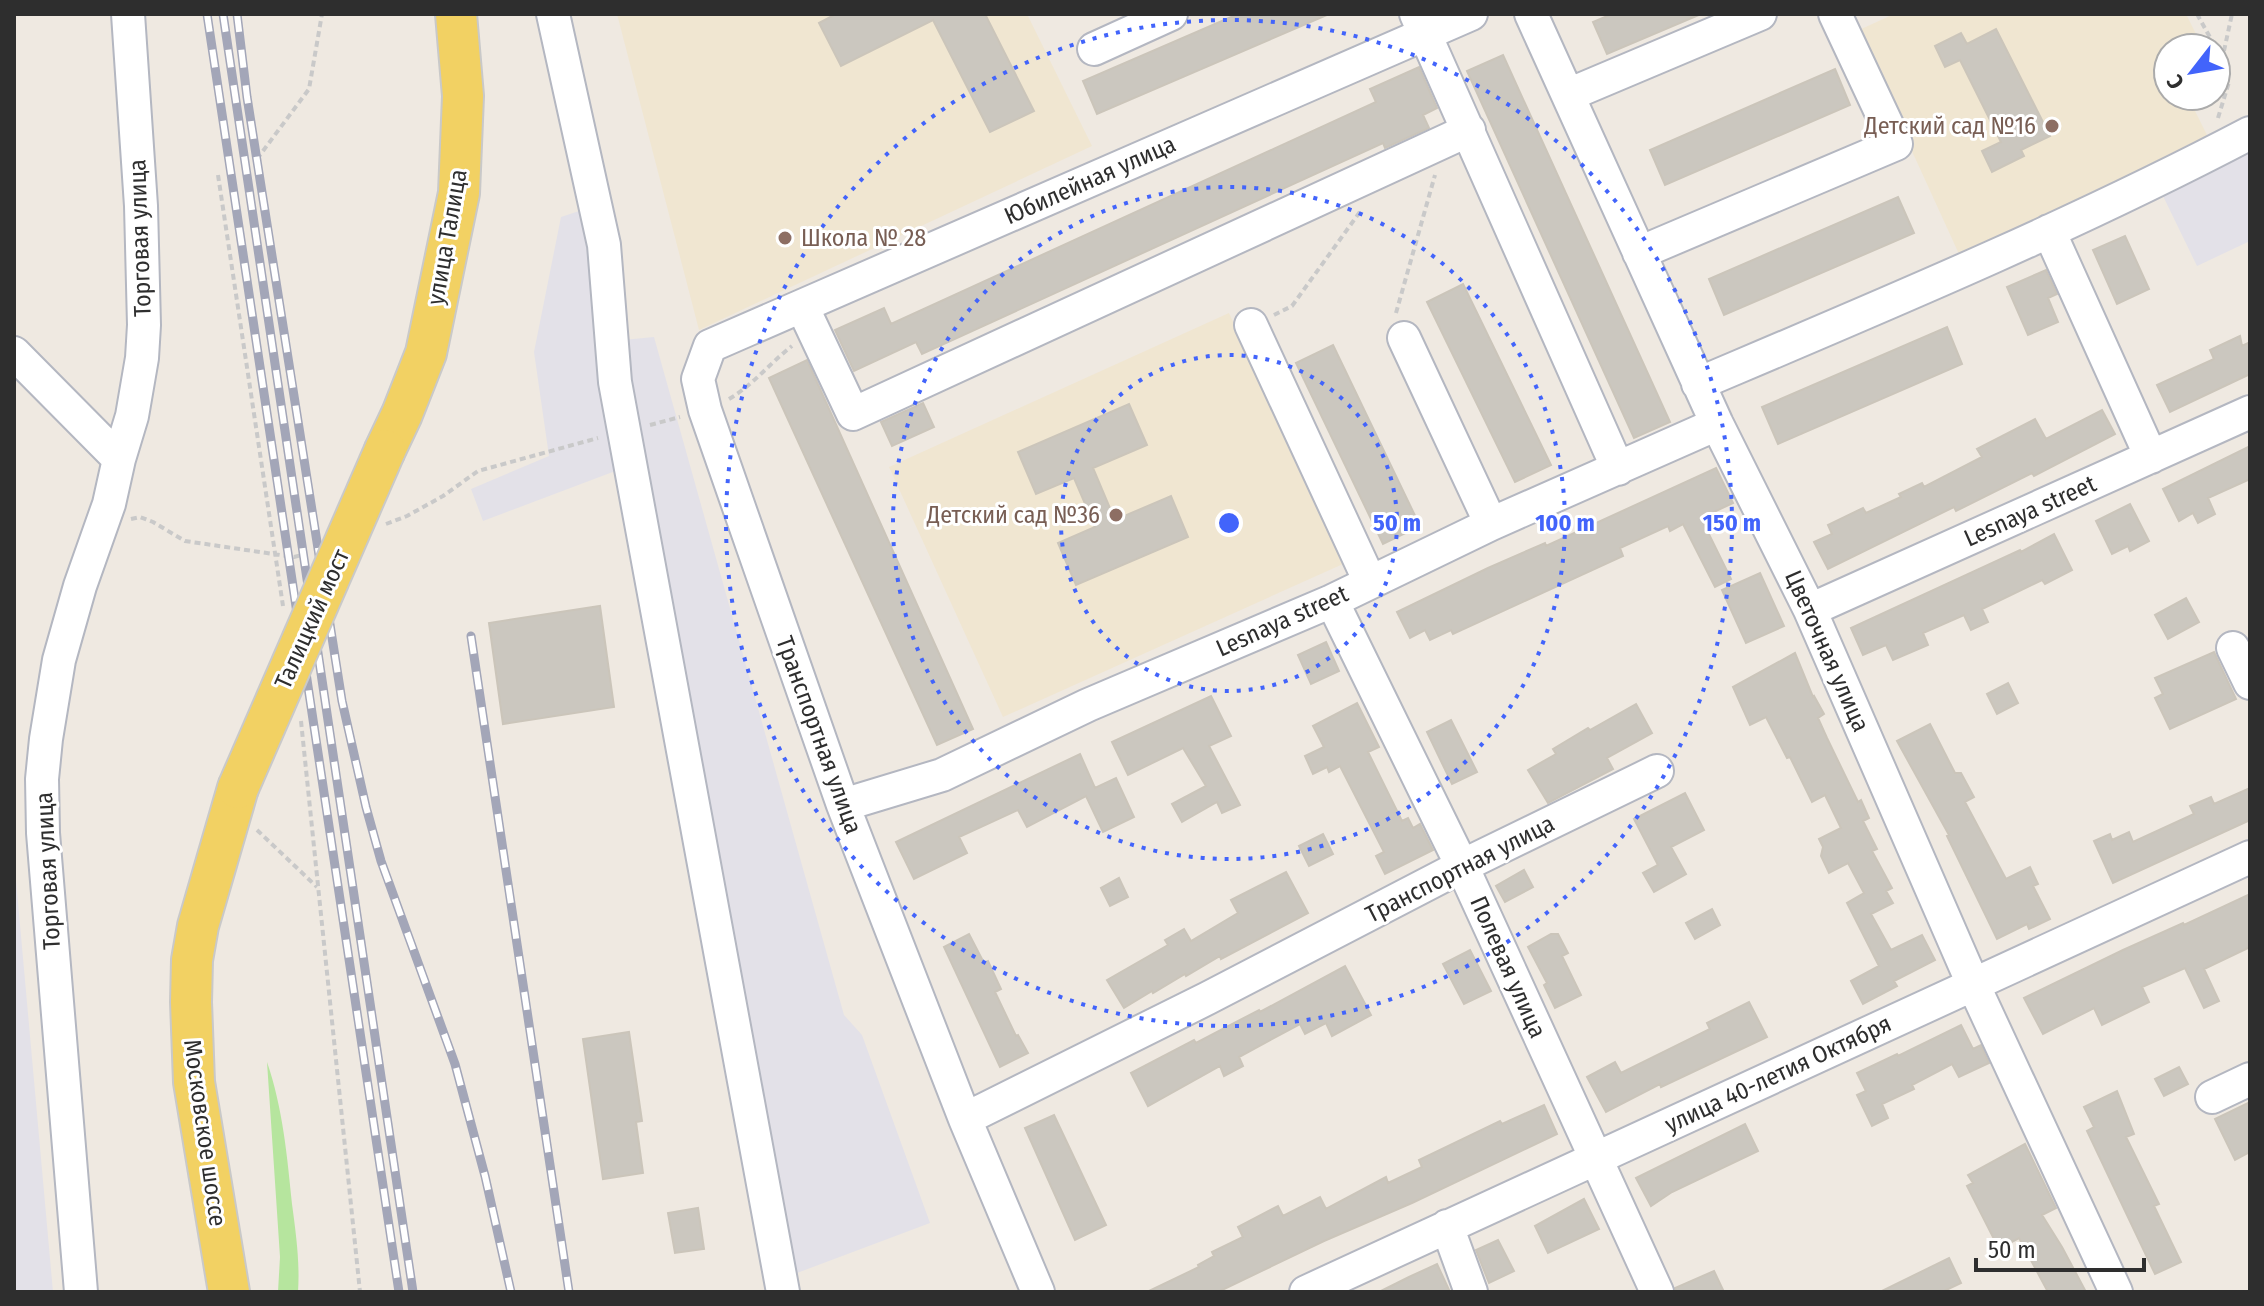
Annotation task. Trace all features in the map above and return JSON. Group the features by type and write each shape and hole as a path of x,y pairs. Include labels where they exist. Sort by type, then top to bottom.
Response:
{"main road":[{"name":"улица Талица","path":"385,450 426,353 459,193 463,96 456,14"},
{"name":"Талицкий мост","path":"244,806 385,450"},
{"name":"Московское шоссе","path":"229,1292 194,1082 192,960 198,926 244,806"}],"street":[{"name":"Торговая улица","path":"81,1292 43,833 42,779 59,660 76,599 109,504 132,416 142,358 141,206 128,14"},
{"path":"553,14 604,245 615,382 783,1292"},
{"path":"1094,49 1171,14"},
{"name":"Юбилейная улица","path":"710,346 807,317 1421,23 1471,14"},
{"name":"Цветочная улица","path":"1531,14 1698,384 1810,610 1973,984 2116,1292"},
{"path":"1568,95 1760,14"},
{"path":"1639,253 1896,144 1835,14"},
{"path":"1421,23 1457,136 1618,469"},
{"path":"1698,384 1947,278 2250,133"},
{"path":"807,317 853,414 1457,136"},
{"path":"2049,231 2151,457"},
{"path":"1251,325 1370,582"},
{"path":"1404,338 1491,524"},
{"name":"Транспортная улица","path":"710,346 698,379 705,410 843,805 965,1119 1038,1292"},
{"path":"14,353 119,459"},
{"name":"Lesnaya street","path":"1810,610 2250,412"},
{"name":"Lesnaya street","path":"843,805 942,775 1088,705 1332,601 1491,524 1717,424"},
{"name":"Полевая улица","path":"1332,601 1462,866 1657,1292"},
{"path":"2233,648 2250,683"},
{"name":"Транспортная улица","path":"965,1119 1222,991 1462,866 1657,771"},
{"name":"улица 40-летия Октября","path":"1306,1292 2250,857"},
{"path":"2212,1097 2250,1079"},
{"path":"1447,1226 1471,1292"}],"path":[{"path":"257,159 309,89 322,14"},
{"path":"2197,14 2207,32"},
{"path":"2208,155 2220,112"},
{"path":"1404,338 1396,314 1457,136"},
{"path":"1251,325 1292,306 1366,204"},
{"path":"384,524 407,516 443,496 478,471 721,404 748,388 807,317"},
{"path":"102,528 140,517 185,541 294,557 309,553"},
{"path":"244,806 318,889"}],"shaded area":[{"name":"Школа № 28","path":"617,14 1027,14 1092,146 699,330"},
{"name":"Детский сад №16","path":"1894,14 2186,14 2195,32 2152,32 2152,112 2196,112 2210,141 1959,254 1857,31"},
{"path":"2250,153 2250,241 2197,266 2163,196"},
{"path":"585,209 618,470 483,521 471,489 549,456 534,352 561,217"},
{"name":"Детский сад №36","path":"1229,313 1343,564 1003,717 889,467"},
{"path":"654,337 844,1015 862,1035 930,1223 797,1273 623,340"},
{"path":"14,858 53,1292 14,1292"}],"green space":[{"path":"267,1062 281,1115 286,1150 297,1248 298,1292 278,1292 280,1257"}],"building":[{"path":"836,14 985,14 1034,111 990,132 933,20 841,66 819,23"},
{"path":"1238,14 1329,14 1097,114 1083,81"},
{"path":"1612,14 1701,14 1607,54 1593,22"},
{"path":"1996,29 2050,136 2021,150 2024,156 1992,172 1982,151 2001,142 1960,60 1945,67 1935,46 1961,33 1967,44"},
{"path":"1503,55 1670,422 1634,438 1467,71"},
{"path":"1419,67 1437,108 1423,115 1429,128 1385,148 1383,143 922,354 916,342 854,371 835,330 884,308 891,324 1376,102 1370,89"},
{"path":"1835,69 1850,105 1665,185 1650,150"},
{"path":"1898,197 1914,233 1724,315 1709,279"},
{"path":"2125,236 2149,289 2117,304 2093,250"},
{"path":"2046,270 2057,294 2048,298 2058,322 2028,335 2007,287"},
{"path":"1463,284 1551,465 1515,482 1427,302"},
{"path":"1947,327 1962,364 1778,444 1762,407"},
{"path":"2240,336 2242,346 2250,342 2250,374 2170,412 2157,385 2214,359 2210,350"},
{"path":"1333,345 1420,526 1383,544 1296,363"},
{"path":"807,360 973,729 937,745 769,378"},
{"path":"923,403 934,427 892,446 881,422"},
{"path":"1129,404 1147,445 1093,468 1115,520 1171,496 1188,537 1076,585 1058,543 1095,527 1074,478 1036,494 1018,452"},
{"path":"2102,410 2115,434 2034,476 2032,473 1956,511 1954,507 1828,569 1814,542 1832,534 1828,525 1863,508 1866,513 1901,497 1899,494 1922,483 1924,487 1982,457 1977,449 2035,419 2046,439"},
{"path":"2250,446 2250,479 2208,498 2215,514 2198,523 2193,513 2179,521 2163,489"},
{"path":"1716,468 1733,503 1701,518 1731,579 1715,587 1683,524 1670,531 1668,526 1620,548 1623,556 1453,634 1451,630 1430,640 1425,630 1410,638 1397,612 1488,568 1545,543 1546,546"},
{"path":"2130,504 2149,541 2130,551 2128,546 2112,554 2096,521"},
{"path":"2054,534 2072,570 2045,584 2042,580 1982,609 1988,622 1971,630 1964,615 1923,633 1928,645 1893,660 1886,645 1863,655 1851,628 2021,552"},
{"path":"1760,573 1784,626 1746,643 1722,590"},
{"path":"2186,598 2199,622 2168,639 2155,615"},
{"path":"600,606 614,707 503,724 489,623"},
{"path":"1326,642 1339,671 1311,684 1298,655"},
{"path":"2214,652 2236,699 2170,729 2155,698 2163,694 2155,678"},
{"path":"1795,653 1813,697 1824,714 1818,718 1858,802 1861,800 1869,818 1863,821 1877,849 1872,851 1892,888 1886,891 1893,903 1871,914 1891,950 1922,935 1935,960 1894,981 1897,986 1863,1004 1851,981 1879,966 1847,903 1864,893 1848,863 1829,873 1821,856 1823,847 1819,839 1841,828 1825,795 1812,802 1766,717 1750,725 1733,687"},
{"path":"2008,683 2018,703 1997,714 1987,694"},
{"path":"1211,696 1231,736 1209,746 1240,805 1222,813 1217,802 1182,822 1172,804 1206,786 1183,748 1128,775 1112,742"},
{"path":"1357,703 1379,747 1368,752 1402,821 1408,818 1413,828 1420,824 1433,850 1385,874 1376,856 1384,852 1340,766 1329,772 1327,767 1313,774 1305,756 1324,747 1313,726"},
{"path":"1636,704 1652,733 1607,758 1613,769 1548,803 1528,770 1556,754 1553,749"},
{"path":"1451,720 1477,772 1452,784 1427,732"},
{"path":"1930,724 1955,773 1961,773 1974,797 1965,802 2006,879 2030,867 2038,884 2033,886 2050,919 2029,929 2027,924 1997,939 1949,835 1897,741"},
{"path":"1080,754 1095,788 1116,778 1134,817 1103,832 1086,796 1027,827 1018,810 959,837 967,853 914,879 896,842"},
{"path":"2250,788 2250,820 2113,883 2094,841 2110,834 2112,840 2129,832 2133,842 2194,814 2190,806 2211,797 2214,804"},
{"path":"1685,793 1704,830 1671,847 1686,874 1654,892 1643,873 1658,865 1634,819"},
{"path":"1323,834 1333,854 1309,866 1299,846"},
{"path":"1524,870 1533,887 1505,902 1496,886"},
{"path":"1286,872 1308,913 1124,1008 1107,980 1168,945 1165,940 1184,929 1191,941 1238,913 1231,900"},
{"path":"1119,878 1128,897 1110,906 1101,888"},
{"path":"2250,894 2250,947 2204,969 2219,1001 2204,1008 2185,968 2142,987 2149,1002 2102,1025 2094,1008 2043,1034 2024,998"},
{"path":"1712,909 1720,925 1695,939 1686,923"},
{"path":"969,934 984,963 988,961 1001,989 995,992 1016,1036 1028,1053 1000,1067 944,947"},
{"path":"1551,934 1558,934 1568,953 1562,956 1581,995 1555,1008 1544,985 1547,983 1528,947"},
{"path":"1470,950 1491,991 1464,1004 1443,964"},
{"path":"1345,966 1371,1015 1332,1036 1326,1023 1305,1034 1300,1024 1239,1057 1243,1066 1224,1076 1220,1066 1148,1106 1131,1073 1194,1040 1196,1043 1260,1012"},
{"path":"1749,1002 1767,1037 1661,1087 1660,1084 1606,1112 1587,1077 1615,1062 1621,1073 1710,1029 1707,1023"},
{"path":"1961,1025 1973,1049 1981,1045 1989,1063 1959,1077 1952,1064 1912,1085 1914,1089 1882,1104 1888,1118 1872,1126 1857,1095 1866,1091 1857,1073"},
{"path":"629,1032 642,1121 636,1122 643,1173 603,1179 583,1039"},
{"path":"2179,1067 2188,1084 2164,1096 2155,1079"},
{"path":"2117,1091 2134,1134 2126,1137 2159,1204 2154,1206 2181,1262 2155,1274 2087,1131 2094,1127 2084,1107"},
{"path":"2250,1102 2250,1152 2235,1160 2215,1119"},
{"path":"1544,1105 1557,1134 1412,1203 1218,1292 1147,1292 1199,1267 1214,1256 1212,1252 1243,1237 1238,1227 1278,1206 1283,1216 1320,1197 1326,1209 1386,1177 1388,1183 1422,1167 1419,1160 1500,1121 1502,1124"},
{"path":"1054,1115 1106,1225 1075,1240 1025,1128"},
{"path":"1745,1124 1758,1151 1672,1192 1651,1206 1636,1178"},
{"path":"2025,1144 2056,1208 2042,1215 2086,1292 2048,1292 2019,1238 1999,1249 1967,1186 1973,1183 1968,1175"},
{"path":"1584,1199 1599,1229 1548,1253 1535,1226"},
{"path":"698,1208 704,1249 675,1253 668,1213"},
{"path":"1498,1240 1514,1271 1489,1283 1476,1250"},
{"path":"1949,1258 1961,1283 1942,1292 1880,1292"},
{"path":"1437,1264 1450,1292 1379,1292 1409,1277"},
{"path":"1714,1271 1724,1292 1676,1292 1675,1288"}],"railway":[{"path":"207,14 399,1292"},
{"path":"223,14 413,1292"},
{"path":"237,14 247,97 342,701 381,861 455,1064 485,1176 511,1292"},
{"path":"471,636 569,1292"}],"place":[{"name":"Детский сад №16","path":"2052,126"},
{"name":"Школа № 28","path":"785,238"},
{"name":"Детский сад №36","path":"1116,515"}]}
